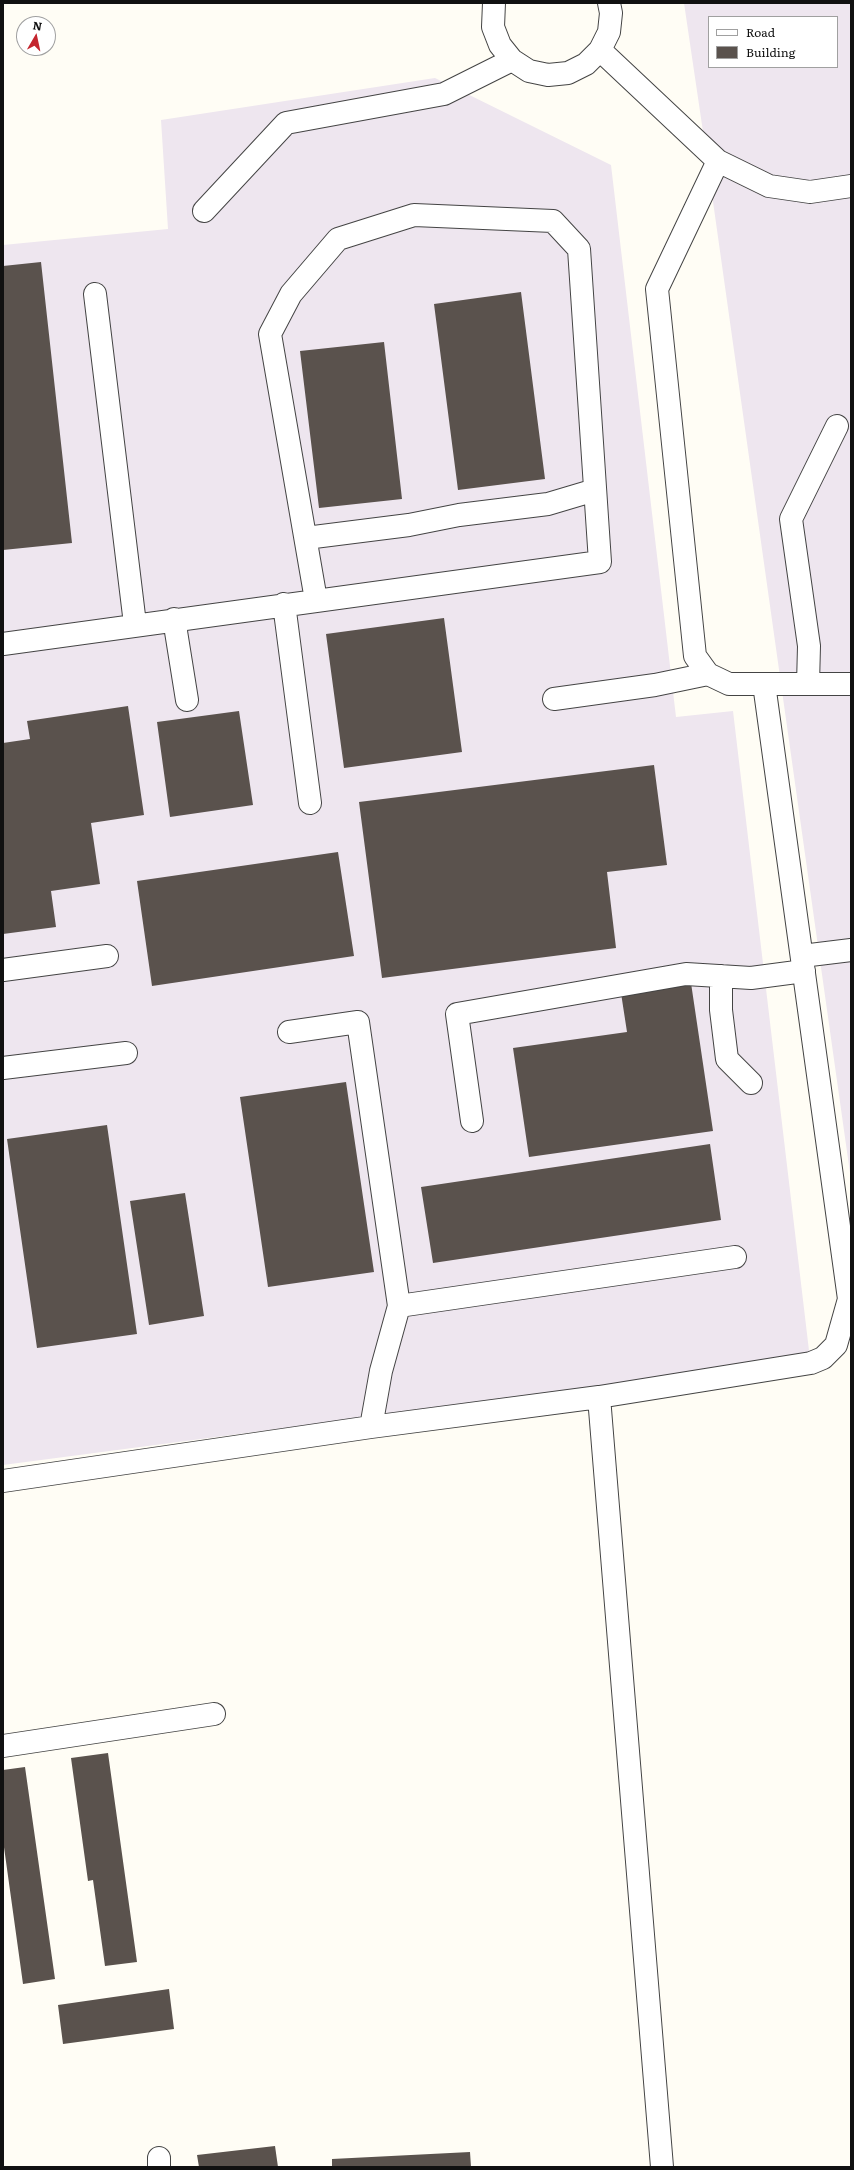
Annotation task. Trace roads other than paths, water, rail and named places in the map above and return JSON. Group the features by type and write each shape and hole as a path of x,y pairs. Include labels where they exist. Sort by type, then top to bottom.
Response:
{"street":[{"path":"488,5 493,27 500,45 512,60 529,71 548,75 568,73 586,64 600,50 609,32 611,12 609,3"},
{"path":"600,50 718,161 769,186 810,192 851,186"},
{"path":"204,211 286,123 444,94 512,60"},
{"path":"718,161 657,289 695,656 708,674 729,684 851,684"},
{"path":"3,644 135,624 174,619 284,604 316,600 600,562 579,249 553,221 414,215 338,239 291,294 270,334 316,600"},
{"path":"95,294 135,624"},
{"path":"808,684 808,646 791,519 836,426"},
{"path":"306,538 409,525 459,515 548,504 595,490"},
{"path":"284,604 310,803"},
{"path":"174,619 187,700"},
{"path":"554,699 655,685 708,674"},
{"path":"3,1481 371,1427 599,1397 811,1363 823,1358 836,1345 849,1299 764,684"},
{"path":"472,1121 457,1014 686,974 751,978 851,950"},
{"path":"3,970 107,956"},
{"path":"721,976 721,1010 727,1059 751,1083"},
{"path":"289,1032 358,1022 399,1306 380,1371 371,1427"},
{"path":"3,1068 126,1053"},
{"path":"399,1306 735,1257"},
{"path":"599,1397 662,2167"},
{"path":"3,1746 214,1714"}]}
